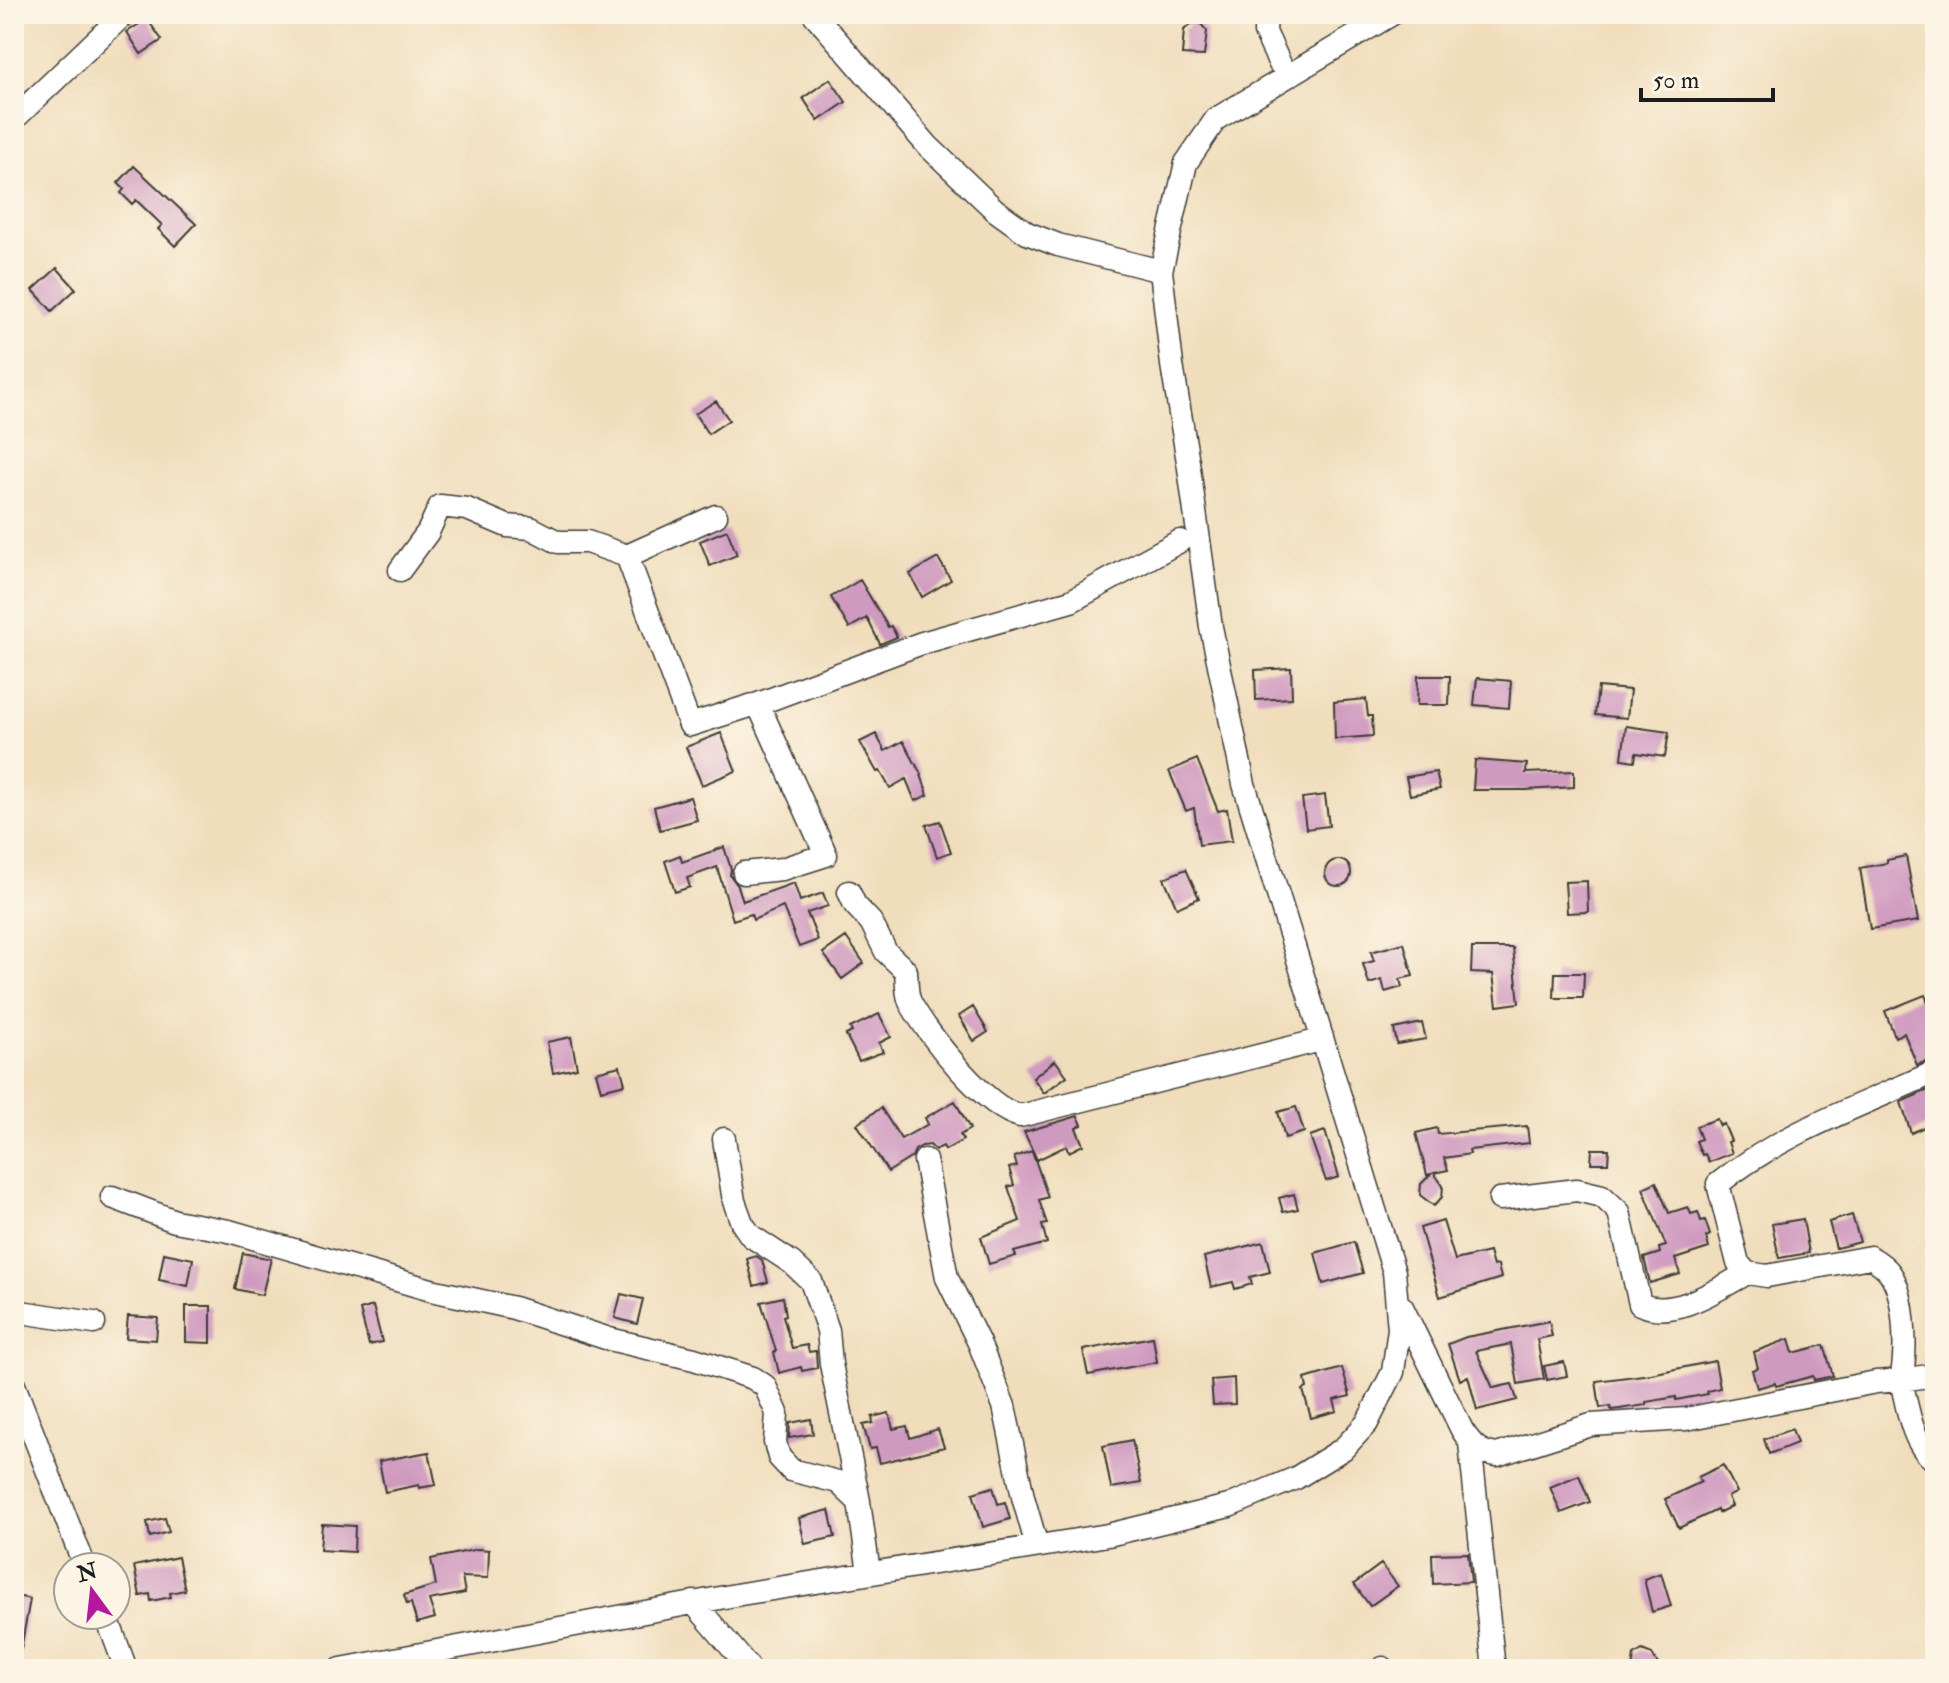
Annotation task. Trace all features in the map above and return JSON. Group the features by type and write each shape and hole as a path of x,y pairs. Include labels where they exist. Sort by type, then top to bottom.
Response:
{"street":[{"path":"14,119 124,14"},
{"path":"814,14 928,146 995,210 1027,233 1058,245 1161,271"},
{"path":"1266,14 1265,32 1280,64"},
{"path":"341,1669 693,1602 1108,1535 1229,1506 1296,1478 1343,1449 1367,1423 1393,1372 1399,1329 1394,1272 1244,784 1211,627 1161,271 1186,163 1216,119 1392,14"},
{"path":"400,570 428,532 440,506 467,509 507,526 531,528 558,542 587,542 627,556 690,725 753,705"},
{"path":"744,873 782,869 826,855 758,704 922,643 1071,601 1180,541"},
{"path":"849,892 855,905 871,922 886,952 906,971 908,998 927,1027 983,1094 1006,1113 1020,1116 1321,1040"},
{"path":"1747,1273 1738,1263 1718,1184 1743,1164 1785,1141 1935,1072"},
{"path":"724,1139 734,1201 742,1223 751,1236 792,1263 811,1281 828,1330 831,1364 859,1502 869,1573"},
{"path":"925,1160 947,1278 979,1343 1004,1406 1037,1546"},
{"path":"1500,1199 1577,1190 1602,1196 1619,1212 1640,1304 1652,1310 1671,1307 1707,1294 1747,1273 1767,1276 1870,1257 1890,1272 1896,1286 1902,1312 1904,1369 1901,1380 1921,1444 1926,1455 1935,1460"},
{"path":"112,1197 175,1221 229,1231 431,1290 514,1308 609,1339 705,1362 753,1378 765,1386 777,1413 775,1442 779,1457 791,1470 838,1482 859,1502"},
{"path":"1396,1295 1470,1443 1494,1669"},
{"path":"14,1311 94,1323"},
{"path":"1470,1443 1484,1454 1497,1455 1591,1425 1686,1419 1876,1382 1935,1375"},
{"path":"14,1385 79,1551"},
{"path":"693,1602 750,1669"},
{"path":"112,1631 126,1669"}],"building":[{"path":"147,19 162,40 141,54 127,32"},
{"path":"1200,23 1207,31 1204,56 1182,55 1184,30 1191,24"},
{"path":"830,79 846,102 818,121 803,98"},
{"path":"134,166 196,224 175,246 158,229 162,225 136,200 132,204 121,193 124,189 118,183"},
{"path":"57,268 76,289 52,311 33,290"},
{"path":"716,401 729,420 708,434 695,414"},
{"path":"727,530 737,555 710,566 700,541"},
{"path":"938,558 951,580 922,597 910,574"},
{"path":"860,580 897,637 880,644 867,618 849,628 831,597"},
{"path":"1291,668 1292,698 1256,700 1255,670"},
{"path":"1418,676 1450,676 1449,705 1417,705"},
{"path":"1477,678 1511,681 1509,708 1474,705"},
{"path":"1598,687 1630,690 1627,718 1595,715"},
{"path":"1366,699 1368,716 1372,716 1373,736 1335,739 1334,702"},
{"path":"1626,726 1669,732 1665,757 1636,753 1635,761 1622,759"},
{"path":"721,733 736,771 702,785 686,747"},
{"path":"876,734 885,751 903,741 920,772 928,795 915,801 906,779 890,788 860,742"},
{"path":"1197,759 1218,811 1227,809 1232,841 1199,845 1194,808 1186,811 1169,771"},
{"path":"1475,760 1527,764 1526,773 1574,771 1574,787 1473,790"},
{"path":"1436,772 1440,789 1410,795 1406,777"},
{"path":"1325,795 1329,826 1306,829 1302,798"},
{"path":"690,797 697,820 660,830 654,807"},
{"path":"940,821 951,852 937,857 926,825"},
{"path":"724,847 730,875 743,901 794,883 800,901 823,893 828,906 807,913 818,940 799,947 783,907 753,920 751,914 733,920 717,867 687,878 690,887 675,892 665,861 680,855 682,862"},
{"path":"1906,856 1918,921 1870,929 1860,868"},
{"path":"1338,860 1347,864 1351,873 1347,882 1338,886 1329,882 1325,873 1329,864"},
{"path":"1186,869 1199,898 1177,908 1164,878"},
{"path":"1587,881 1588,912 1567,913 1565,882"},
{"path":"846,937 864,963 842,979 823,953"},
{"path":"1404,943 1413,976 1400,979 1402,987 1385,992 1382,980 1369,984 1363,964 1374,961 1371,952"},
{"path":"1472,948 1513,948 1519,1003 1497,1006 1493,974 1471,973"},
{"path":"1555,973 1584,973 1583,998 1554,998"},
{"path":"1925,995 1930,1008 1935,1007 1935,1058 1917,1065 1904,1033 1895,1037 1885,1011"},
{"path":"973,1007 988,1032 974,1041 959,1016"},
{"path":"879,1014 891,1037 879,1043 883,1052 859,1061 846,1035 852,1032 850,1028"},
{"path":"1422,1023 1426,1039 1397,1044 1394,1029"},
{"path":"571,1037 577,1068 553,1073 547,1042"},
{"path":"1055,1060 1067,1076 1044,1093 1033,1078"},
{"path":"620,1066 625,1084 601,1090 596,1072"},
{"path":"1935,1087 1935,1122 1911,1133 1901,1102"},
{"path":"955,1101 970,1129 960,1135 963,1140 945,1150 943,1146 935,1150 930,1145 922,1146 915,1150 912,1157 888,1172 857,1124 881,1108 901,1139 928,1124 925,1118"},
{"path":"1296,1107 1304,1132 1285,1138 1278,1112"},
{"path":"1078,1116 1082,1125 1076,1128 1083,1145 1069,1152 1066,1146 1037,1160 1024,1132"},
{"path":"1717,1119 1720,1126 1724,1124 1732,1153 1709,1162 1696,1141 1701,1139 1696,1126"},
{"path":"1527,1126 1529,1143 1469,1150 1470,1154 1444,1158 1448,1170 1434,1173 1443,1186 1442,1197 1434,1206 1420,1195 1421,1184 1431,1174 1427,1175 1416,1133 1437,1128 1438,1134"},
{"path":"1325,1131 1339,1177 1326,1181 1310,1136"},
{"path":"1592,1149 1609,1149 1608,1163 1591,1163"},
{"path":"1032,1151 1048,1197 1039,1200 1047,1224 1042,1225 1047,1243 1014,1252 1016,1256 989,1264 981,1237 1020,1221 1008,1187 1014,1185 1009,1168 1017,1166 1014,1157"},
{"path":"1656,1182 1669,1213 1688,1207 1691,1214 1698,1212 1701,1221 1705,1220 1710,1235 1706,1237 1709,1248 1675,1259 1680,1274 1650,1283 1644,1258 1660,1253 1659,1248 1666,1246 1643,1188"},
{"path":"1294,1194 1298,1209 1283,1212 1279,1198"},
{"path":"1852,1215 1860,1242 1836,1248 1829,1222"},
{"path":"1803,1219 1809,1253 1779,1258 1772,1224"},
{"path":"1443,1221 1455,1260 1489,1252 1493,1266 1498,1265 1501,1278 1440,1297 1420,1228"},
{"path":"1263,1242 1270,1272 1250,1277 1252,1284 1235,1289 1233,1282 1211,1287 1204,1257"},
{"path":"1354,1242 1363,1273 1323,1284 1315,1253"},
{"path":"164,1253 193,1259 188,1286 159,1280"},
{"path":"243,1253 271,1259 262,1295 235,1289"},
{"path":"756,1256 762,1260 768,1282 754,1286 747,1259"},
{"path":"621,1294 643,1299 637,1324 615,1318"},
{"path":"783,1297 786,1315 783,1316 792,1348 807,1345 809,1352 816,1351 817,1368 802,1371 801,1367 779,1373 776,1351 761,1302"},
{"path":"186,1306 211,1306 211,1343 186,1342"},
{"path":"373,1306 382,1342 369,1345 360,1310"},
{"path":"128,1316 158,1318 156,1340 126,1338"},
{"path":"1549,1321 1552,1336 1537,1339 1544,1379 1518,1384 1511,1344 1476,1351 1493,1388 1512,1384 1517,1400 1477,1410 1468,1376 1460,1380 1448,1344 1466,1337"},
{"path":"1153,1337 1157,1362 1088,1375 1083,1350"},
{"path":"1789,1339 1793,1353 1824,1345 1833,1376 1814,1380 1813,1376 1757,1388 1752,1370 1758,1368 1754,1352"},
{"path":"1715,1361 1720,1388 1707,1391 1708,1394 1646,1402 1646,1405 1619,1409 1611,1410 1610,1406 1600,1408 1596,1381"},
{"path":"1564,1362 1567,1376 1547,1380 1544,1366"},
{"path":"1342,1368 1350,1396 1334,1400 1337,1411 1311,1418 1303,1390 1307,1388 1305,1379"},
{"path":"1234,1378 1235,1404 1213,1405 1211,1380"},
{"path":"889,1413 893,1429 907,1426 910,1438 938,1429 944,1447 880,1463 876,1448 870,1449 863,1425 873,1423 872,1417"},
{"path":"811,1419 813,1434 789,1438 790,1423"},
{"path":"1792,1429 1797,1443 1769,1454 1764,1439"},
{"path":"1132,1440 1141,1483 1111,1488 1103,1446"},
{"path":"429,1452 436,1485 385,1492 379,1461"},
{"path":"1723,1465 1737,1492 1728,1497 1732,1506 1679,1528 1665,1499 1701,1482 1698,1477"},
{"path":"1579,1475 1590,1502 1561,1513 1550,1487"},
{"path":"993,1487 998,1504 1005,1502 1010,1519 983,1527 973,1493"},
{"path":"829,1510 835,1537 805,1544 799,1518"},
{"path":"165,1518 169,1532 150,1537 147,1522"},
{"path":"322,1524 355,1526 354,1552 320,1550"},
{"path":"478,1549 489,1550 488,1578 462,1577 465,1593 429,1600 435,1618 417,1623 411,1603 407,1604 404,1595 436,1585 431,1559"},
{"path":"1468,1553 1471,1582 1433,1584 1432,1554"},
{"path":"178,1557 185,1590 151,1601 150,1594 140,1596 134,1566"},
{"path":"1381,1564 1398,1586 1370,1606 1354,1584"},
{"path":"1661,1573 1671,1606 1652,1612 1644,1579"},
{"path":"16,1596 30,1599 21,1649 14,1648"},
{"path":"1642,1650 1652,1654 1661,1669 1632,1669 1634,1655"}]}
